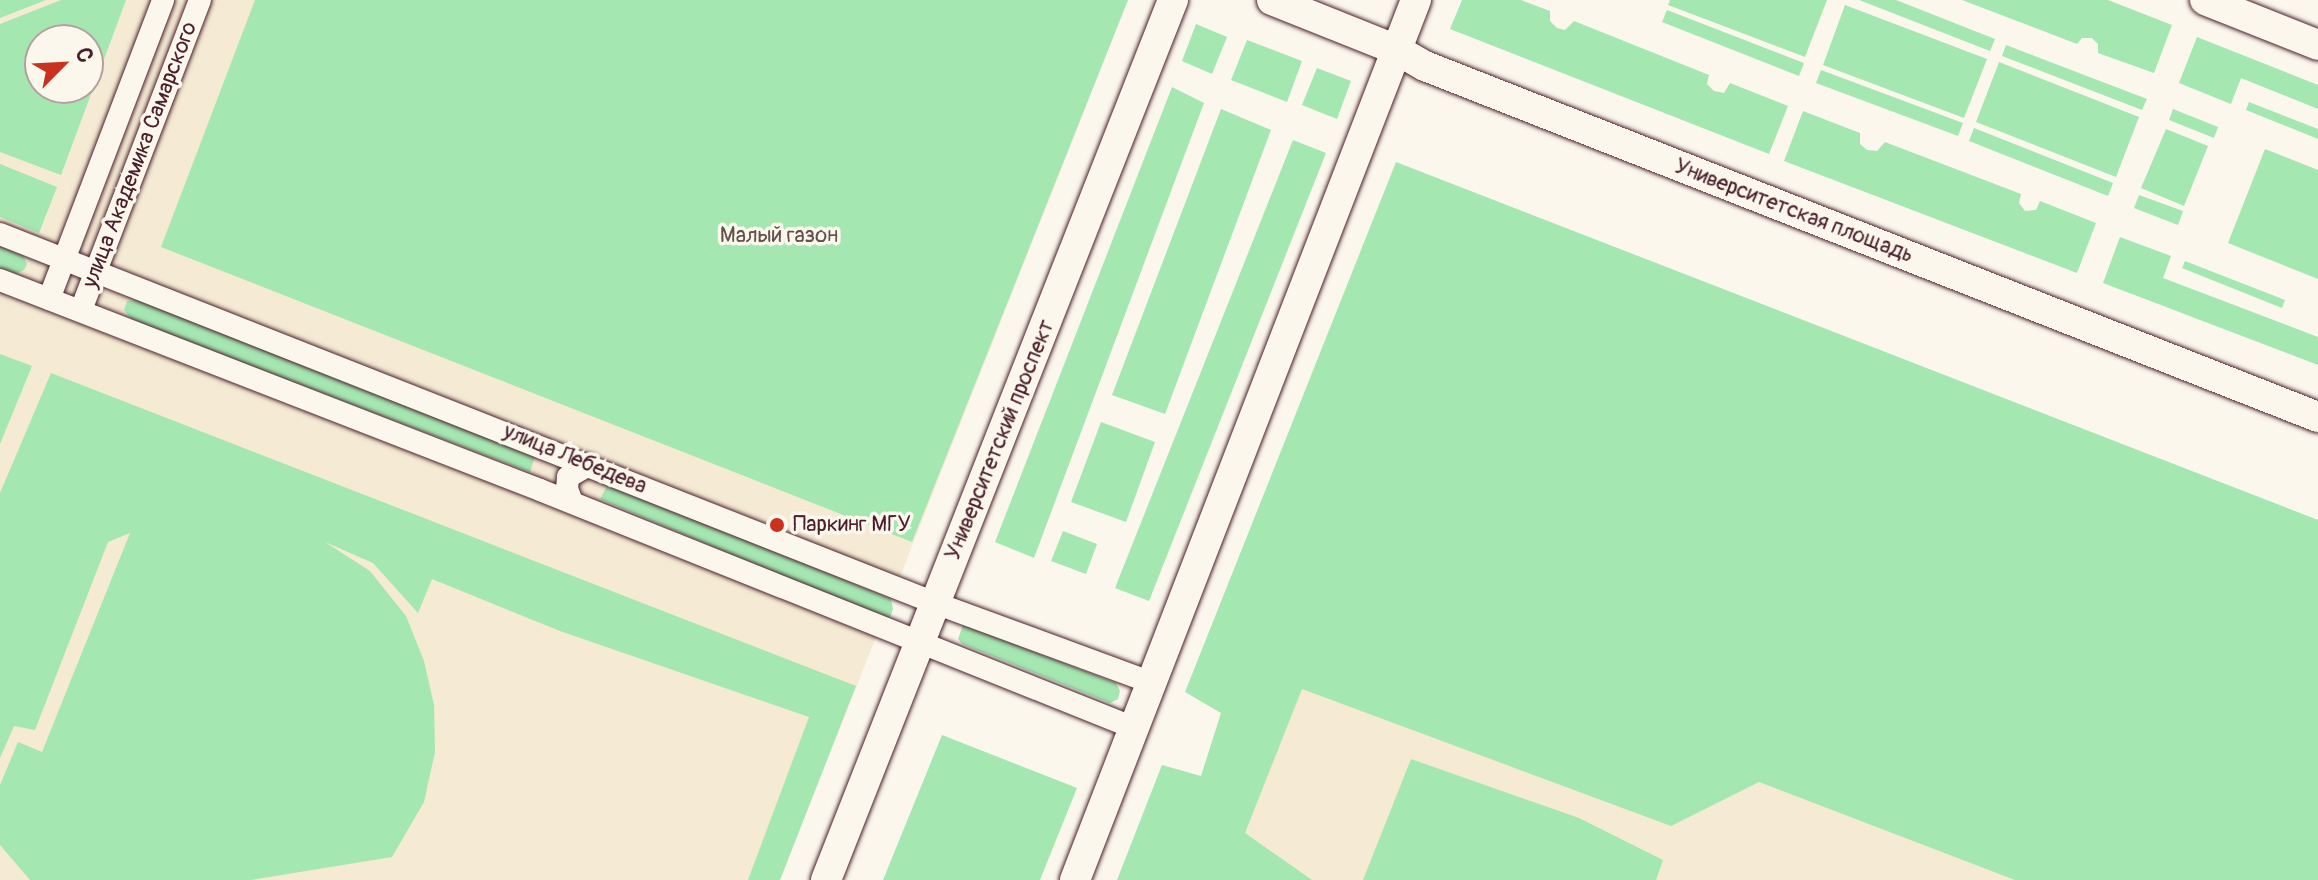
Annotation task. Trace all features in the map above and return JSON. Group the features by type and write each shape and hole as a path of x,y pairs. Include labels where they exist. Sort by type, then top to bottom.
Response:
{"main road":[{"name":"Университетский проспект","path":"826,880 1173,0"},
{"name":"Университетская площадь","path":"1272,0 1397,50 1425,66 2318,417"},
{"path":"1075,880 1416,0"},
{"path":"2205,0 2318,45"}],"street":[{"name":"улица Академика Самарского","path":"49,299 163,0"},
{"name":"улица Академика Самарского","path":"81,310 200,0"},
{"name":"улица Лебедева","path":"0,234 96,269 935,603 1152,683"},
{"name":"улица Лебедева","path":"0,280 572,502 1134,728"},
{"path":"572,502 567,489 568,477 589,465"}],"shaded area":[{"path":"0,0 1128,0 780,880 0,880"},
{"path":"1310,581 2228,880 1143,880 1207,861"}],"green space":[{"path":"0,0 46,0 0,18"},
{"path":"61,0 126,0 104,59 104,24 24,24 24,104 87,104 61,175 0,152 0,24"},
{"name":"Малый газон","path":"255,0 1128,0 912,542 161,247"},
{"path":"1462,0 1521,0 1550,11 1550,21 1557,28 1565,30 1574,21 1709,75 1707,84 1714,91 1724,93 1730,83 1788,106 1769,154 1450,29"},
{"path":"1670,0 1827,0 1805,57 1668,5"},
{"path":"1859,0 1896,0 1995,39 1990,51"},
{"path":"1962,0 2108,0 2172,25 2154,73 2098,53 2098,44 2092,38 2082,38 2077,44"},
{"path":"1845,5 1987,59 1964,118 1823,65"},
{"path":"1667,10 1804,63 1799,76 1662,22"},
{"path":"1196,24 1227,37 1212,74 1182,61"},
{"path":"2197,37 2318,85 2318,109 2241,78 2231,104 2179,83"},
{"path":"1247,40 1302,61 1287,102 1231,80"},
{"path":"2006,45 2147,99 2142,110 2002,56"},
{"path":"1999,62 2139,117 2116,177 1976,122"},
{"path":"1317,68 1351,81 1337,119 1302,105"},
{"path":"1821,70 1963,123 1958,136 1816,83"},
{"path":"1172,87 1204,103 1034,558 995,542"},
{"path":"2249,102 2318,129 2318,139 2246,110"},
{"path":"1221,109 1271,130 1165,414 1112,395"},
{"path":"2173,109 2218,127 2214,138 2169,120"},
{"path":"1803,111 1860,133 1860,144 1867,150 1877,151 1885,142 2021,194 2019,203 2025,211 2036,210 2040,201 2096,223 2077,273 1784,161"},
{"path":"1974,128 2113,183 2108,196 1969,141"},
{"path":"2166,129 2208,146 2184,206 2141,188"},
{"path":"1293,140 1326,153 1149,601 1115,588"},
{"path":"2265,149 2318,170 2318,279 2228,243"},
{"path":"1396,162 2318,520 2318,880 2015,880 1759,782 1671,826 1302,689 1245,833 1312,880 1117,880 1162,765 1201,776 1221,713 1185,692"},
{"path":"0,164 57,187 39,233 0,217"},
{"path":"2139,195 2183,211 2178,225 2134,208"},
{"path":"2120,237 2171,256 2163,278 2318,337 2318,365 2103,283"},
{"path":"0,246 23,255 27,264 24,270 16,274 0,268"},
{"path":"2185,261 2285,300 2282,308 2182,268"},
{"path":"139,300 536,453 530,472 133,321 124,310 127,301"},
{"path":"0,354 32,366 0,444"},
{"path":"51,373 856,686 780,880 748,880 809,717 560,631 432,579 418,613 373,563 325,542 370,571 406,616 424,661 434,705 435,752 424,802 392,857 251,880 30,880 0,845 0,785 18,742 42,752 130,533 108,542 35,730 14,726 0,758 0,493"},
{"path":"1101,422 1155,442 1126,522 1071,502"},
{"path":"608,484 891,599 893,609 890,617 883,618 600,499"},
{"path":"1063,531 1097,544 1086,574 1051,561"},
{"path":"963,625 1116,683 1120,691 1118,699 1110,703 962,644 958,639"},
{"path":"942,735 1077,788 1040,880 883,880"},
{"path":"1411,759 1579,818 1663,860 1656,880 1363,880"}],"place":[{"name":"Паркинг МГУ","path":"777,525"}]}
